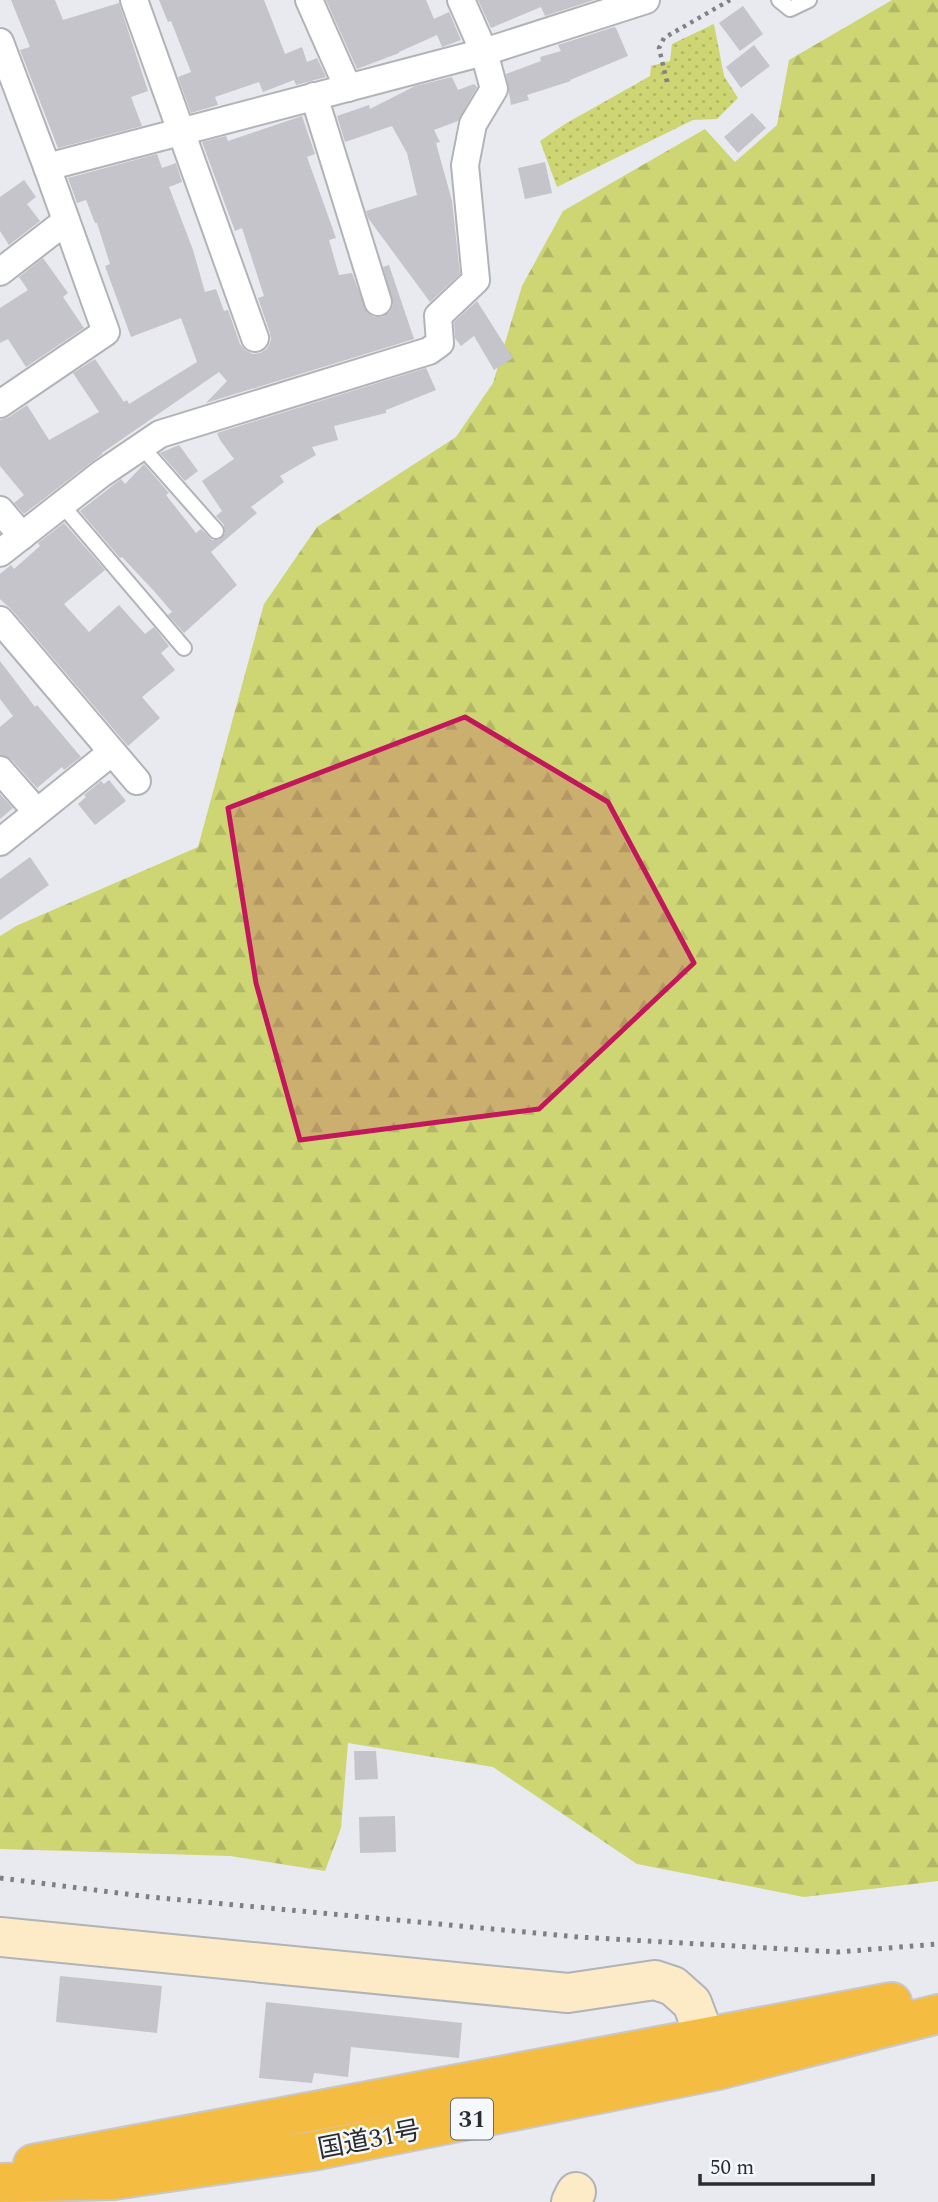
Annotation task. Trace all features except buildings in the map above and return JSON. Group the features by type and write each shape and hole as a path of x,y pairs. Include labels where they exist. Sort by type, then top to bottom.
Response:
{"highway":[{"name":"国道31号","path":"0,2183 114,2180 313,2151 711,2053 938,1993"},
{"name":"国道31号","path":"0,2171 938,2014"}],"street":[{"path":"134,0 254,338"},
{"path":"309,0 348,88"},
{"path":"0,553 101,474 160,434 429,351 440,343 438,316 476,280 465,165 473,124 494,89 484,52 461,0"},
{"path":"47,167 484,52 628,3"},
{"path":"0,43 106,332 0,404"},
{"path":"314,96 378,302"},
{"path":"0,272 66,220"},
{"path":"0,510 22,536"},
{"path":"0,620 137,781"},
{"path":"0,842 111,752"},
{"path":"0,770 36,811"},
{"path":"0,1937 568,1993 655,1980 673,1986 692,2003 711,2053"}],"lane":[{"path":"779,0 790,9 809,0"},
{"path":"141,446 216,531"},
{"path":"62,505 184,648"}],"path":[{"path":"667,82 659,48 664,38 730,0"}],"highlighted area":[{"path":"465,717 608,802 694,963 539,1109 300,1140 256,983 228,808"}],"green space":[{"path":"892,0 938,0 938,1881 804,1897 637,1864 493,1767 348,1743 341,1828 325,1871 230,1856 0,1849 0,936 16,926 198,847 264,604 317,527 456,437 493,383 522,286 563,211 705,129 735,162 777,125 789,60"},
{"path":"714,24 724,76 738,98 717,119 693,120 557,187 540,141 650,76 651,66 670,61 672,44"}],"railway":[{"path":"0,1878 150,1897 578,1937 838,1952 938,1944"}]}
